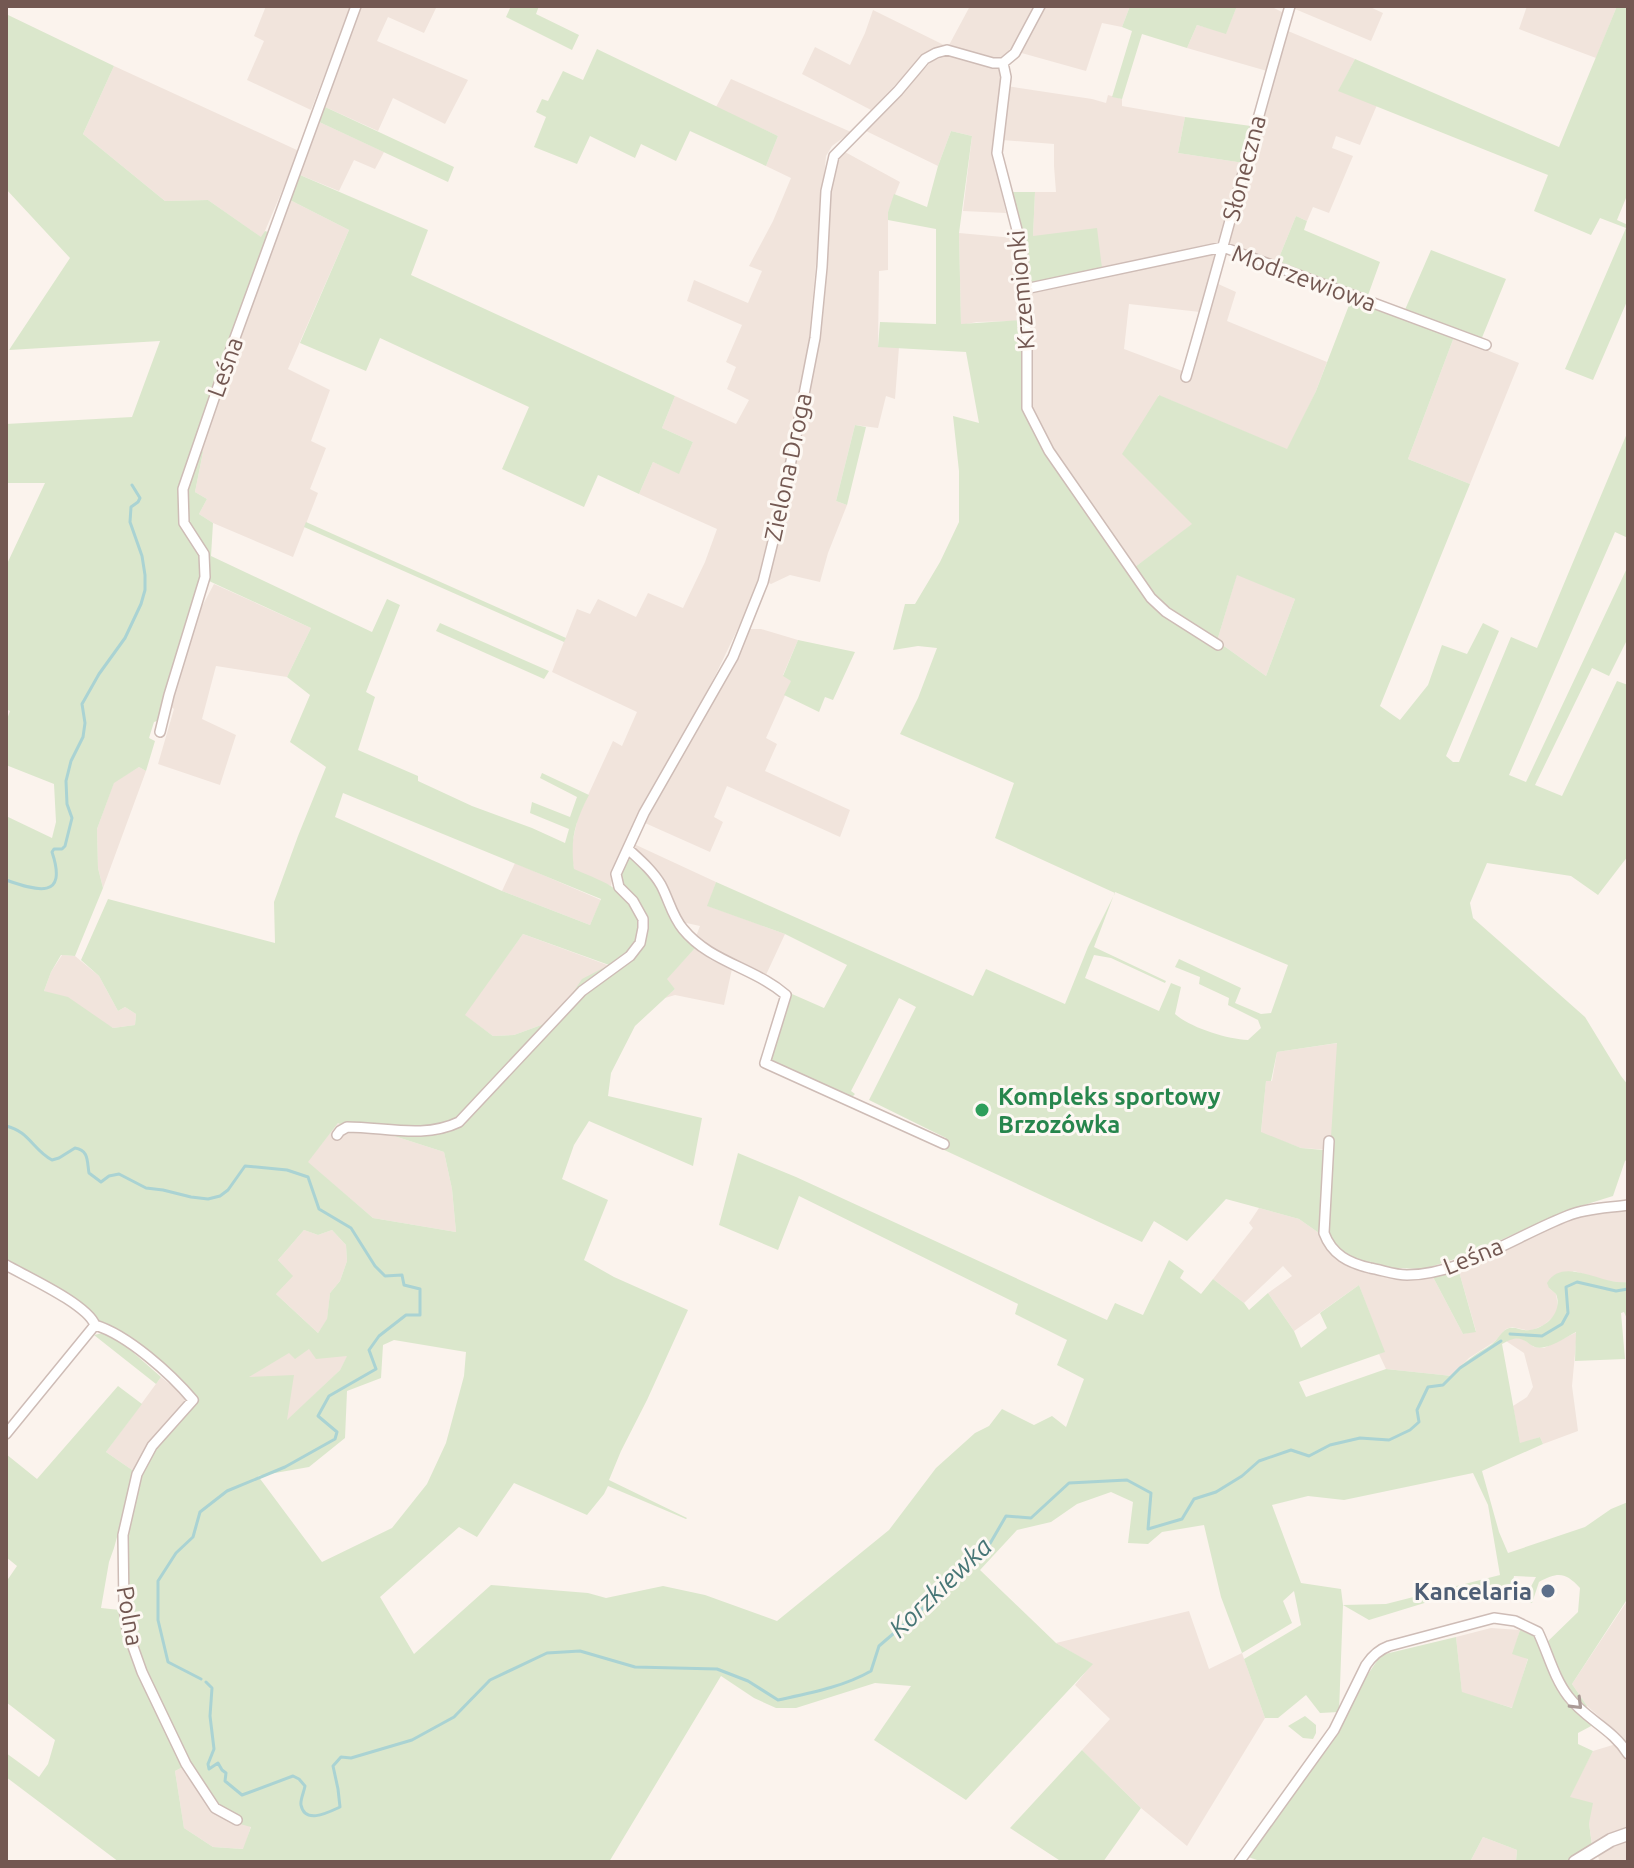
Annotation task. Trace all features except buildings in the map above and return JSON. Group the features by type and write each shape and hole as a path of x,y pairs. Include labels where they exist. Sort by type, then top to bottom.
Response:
{"street":[{"name":"Leśna","path":"160,732 205,577 204,554 184,523 183,489 356,6"},
{"path":"1003,63 1015,53 1040,6"},
{"name":"Słoneczna","path":"1186,377 1290,6"},
{"name":"Zielona Droga","path":"337,1135 347,1127 416,1131 436,1130 459,1122 582,991 630,956 640,943 643,919 633,901 619,887 616,874 644,813 733,657 763,582 784,497 815,338 826,191 834,156 925,59 947,50 1003,63"},
{"name":"Krzemionki","path":"1003,63 1006,77 997,153 1022,249 1027,408 1049,451 1151,598 1166,612 1218,645"},
{"name":"Modrzewiowa","path":"1025,289 1223,247 1486,345"},
{"path":"628,849 649,868 659,882 674,917 695,942 786,995 765,1063 944,1144"},
{"name":"Leśna","path":"1329,1141 1324,1233 1328,1243 1348,1262 1404,1275 1442,1270 1465,1262 1571,1214 1628,1205"},
{"path":"6,1265 86,1312 95,1325 6,1434"},
{"name":"Polna","path":"95,1325 111,1331 152,1361 193,1400 152,1446 137,1474 123,1535 124,1608 127,1630 142,1672 186,1764 215,1808 237,1820"},
{"path":"1241,1860 1334,1730 1366,1665 1380,1650 1494,1618 1515,1621 1538,1632 1568,1696 1611,1733 1628,1754"},
{"path":"1575,1862 1611,1840 1628,1834"}],"shaded area":[{"path":"266,6 351,6 311,110 247,80 264,41 254,36"},
{"path":"361,6 437,6 424,33 388,17 377,41 468,80 445,124 393,98 378,131 323,106"},
{"path":"970,6 1035,6 1011,51 1003,59 990,59 949,48 925,54 871,110 802,74 815,47 850,65 873,10 948,47"},
{"path":"1044,6 1130,6 1122,27 1102,23 1086,71 1018,52"},
{"path":"1237,6 1270,6 1284,13 1267,71 1187,48 1197,25 1226,33"},
{"path":"1295,6 1368,6 1383,13 1371,41 1295,9"},
{"path":"1527,6 1617,6 1596,58 1519,29"},
{"path":"1288,31 1355,59 1339,90 1377,105 1360,145 1336,136 1332,148 1353,156 1329,213 1313,207 1307,221 1296,216 1276,265 1226,245"},
{"path":"950,55 999,68 995,164 1006,213 963,211 972,136 951,131 938,166 864,130 932,61"},
{"path":"114,66 299,151 262,238 208,200 165,201 83,134"},
{"path":"731,79 851,132 832,146 826,156 809,339 792,434 753,597 716,674 640,816 614,870 611,886 574,870 571,849 578,817 613,741 622,746 637,712 552,672 577,609 590,614 598,599 636,617 648,593 683,608 717,529 639,494 653,462 679,473 693,442 662,428 675,396 736,424 749,400 727,389 736,367 726,362 742,325 687,301 694,280 748,303 762,271 749,266 791,178 766,166 778,136 716,107"},
{"path":"1007,86 1106,103 1108,95 1122,99 1122,106 1185,117 1178,153 1244,163 1219,246 1102,268 1033,236 1035,192 1056,192 1054,144 1002,140"},
{"path":"317,121 384,152 375,169 354,160 339,191 300,175"},
{"path":"845,152 900,182 888,212 888,270 879,271 878,346 899,347 895,399 886,396 878,428 855,425 836,501 847,505 820,582 790,575 771,584 767,582 826,267 832,180 836,162"},
{"path":"290,200 349,230 288,369 330,390 311,441 326,448 310,489 318,493 293,557 199,514 207,499 195,492 203,452 200,447"},
{"path":"959,233 1014,238 1021,294 1218,251 1200,312 1129,304 1124,349 1185,372 1182,380 1187,381 1216,283 1236,292 1227,321 1327,362 1288,450 1158,395 1193,524 1127,573 1024,416 1022,321 961,325"},
{"path":"1454,337 1519,363 1470,484 1408,459"},
{"path":"1237,574 1295,599 1266,676 1217,641"},
{"path":"214,584 311,628 287,677 216,666 202,719 236,735 220,785 158,764 198,614"},
{"path":"750,629 761,629 798,640 783,675 792,680 766,738 777,744 765,771 850,810 840,837 727,786 714,817 723,822 710,852 645,823"},
{"path":"139,767 146,771 103,888 98,868 97,829 114,782"},
{"path":"634,844 716,882 708,906 785,934 765,977 716,954 695,939 700,926 682,922 666,885 653,866 636,852"},
{"path":"515,863 601,900 590,925 502,891"},
{"path":"523,934 610,966 544,1024 514,1035 493,1036 464,1015"},
{"path":"696,947 711,960 732,969 724,1005 675,995 665,998 675,989 666,979"},
{"path":"62,955 75,956 99,976 118,1011 125,1007 136,1014 135,1025 113,1028 44,991"},
{"path":"1338,1043 1331,1150 1301,1148 1261,1133 1266,1080 1272,1081 1277,1052"},
{"path":"338,1123 349,1129 388,1134 444,1152 452,1189 456,1232 373,1218 307,1162"},
{"path":"1259,1208 1299,1219 1319,1233 1321,1240 1351,1268 1380,1276 1408,1279 1433,1277 1463,1334 1476,1331 1458,1268 1573,1217 1628,1210 1628,1282 1603,1280 1574,1271 1549,1288 1556,1294 1558,1307 1555,1315 1544,1325 1530,1331 1512,1327 1506,1329 1494,1342 1469,1358 1452,1376 1386,1369 1379,1354 1384,1352 1359,1285 1294,1331 1268,1293 1292,1276 1283,1266 1244,1303 1213,1279 1253,1228 1249,1223"},
{"path":"304,1230 318,1235 332,1230 346,1245 347,1261 340,1281 330,1293 327,1320 318,1333 275,1293 292,1276 278,1260"},
{"path":"1577,1332 1572,1386 1578,1431 1543,1444 1540,1437 1520,1444 1513,1406 1527,1397 1533,1387 1524,1353 1506,1341 1521,1338 1534,1347 1544,1348"},
{"path":"309,1349 348,1355 340,1370 287,1421 247,1377 289,1352"},
{"path":"161,1377 187,1402 135,1472 106,1452"},
{"path":"1627,1601 1628,1746 1587,1706 1572,1684"},
{"path":"1189,1611 1209,1669 1242,1653 1265,1718 1187,1846 1141,1808 1082,1750 1110,1719 1075,1685 1092,1664 1056,1643"},
{"path":"1491,1628 1520,1630 1513,1654 1528,1658 1513,1708 1462,1693 1456,1637"},
{"path":"1616,1744 1628,1762 1628,1831 1592,1845 1589,1823 1569,1797 1593,1751"},
{"path":"183,1767 234,1822 251,1826 244,1849 213,1847 184,1828 175,1771"},
{"path":"1483,1837 1517,1850 1516,1862 1470,1862"},
{"path":"1628,1841 1628,1862 1600,1862 1597,1854"}],"green space":[{"path":"511,6 539,6 536,14 579,35 572,50 506,17"},
{"path":"1130,6 1237,6 1226,34 1197,25 1187,48 1142,34 1122,99 1112,97 1132,31 1122,27"},
{"path":"1617,6 1628,6 1628,193 1617,220 1628,225 1628,299 1593,380 1565,369 1626,228 1600,218 1591,235 1534,211 1548,175 1338,91 1355,59 1559,147"},
{"path":"6,14 114,66 83,134 165,201 208,200 261,237 265,231 271,233 180,491 181,524 201,554 200,576 160,720 154,722 149,738 155,741 146,771 139,767 114,783 97,829 98,868 103,888 75,956 61,955 44,991 68,997 113,1028 135,1025 136,1014 125,1007 118,1011 99,976 81,960 108,899 275,943 274,902 326,767 290,742 310,695 287,677 311,628 209,581 210,556 187,522 186,488 200,447 203,452 195,492 207,499 199,514 213,523 211,556 372,632 387,599 400,605 366,692 375,697 358,750 418,776 418,781 472,806 565,843 569,829 530,813 532,802 570,817 577,797 540,778 542,773 589,795 575,831 574,869 623,895 640,926 645,917 621,885 618,876 624,860 631,859 655,883 677,928 696,947 667,979 675,989 635,1026 611,1073 608,1096 702,1118 693,1166 589,1121 574,1145 562,1179 608,1200 584,1260 688,1310 609,1480 687,1518 608,1486 587,1515 514,1483 477,1537 459,1527 380,1597 414,1654 491,1585 588,1593 606,1598 663,1586 705,1595 777,1621 889,1530 936,1468 975,1433 989,1426 1002,1409 1034,1425 1052,1416 1066,1427 1084,1379 1057,1365 1067,1340 1015,1314 1018,1304 799,1196 778,1250 719,1225 738,1153 1107,1320 1115,1303 1143,1315 1169,1260 1184,1271 1180,1278 1201,1294 1213,1279 1249,1310 1268,1293 1294,1331 1301,1348 1327,1328 1320,1313 1359,1285 1385,1352 1299,1382 1306,1397 1386,1369 1452,1376 1505,1330 1536,1329 1548,1322 1558,1300 1547,1283 1554,1275 1573,1271 1628,1282 1628,1321 1624,1312 1621,1313 1625,1359 1575,1361 1576,1332 1545,1347 1538,1348 1517,1338 1502,1344 1520,1443 1540,1437 1543,1444 1482,1471 1508,1553 1585,1527 1611,1509 1628,1502 1628,1602 1572,1684 1587,1706 1580,1715 1593,1725 1578,1733 1578,1744 1593,1751 1570,1797 1593,1803 1589,1823 1592,1846 1566,1862 1516,1862 1517,1850 1483,1837 1470,1862 1263,1862 1248,1857 1333,1741 1381,1655 1456,1637 1462,1692 1512,1708 1528,1659 1512,1654 1520,1630 1536,1637 1543,1646 1578,1612 1580,1588 1565,1576 1551,1576 1539,1582 1532,1603 1524,1600 1536,1577 1514,1576 1511,1591 1482,1592 1470,1589 1369,1620 1343,1605 1339,1712 1320,1713 1306,1695 1278,1718 1265,1718 1244,1659 1301,1625 1294,1591 1283,1601 1292,1623 1242,1653 1221,1597 1204,1525 1162,1532 1148,1544 1128,1543 1133,1502 1111,1492 1077,1504 1051,1522 1017,1530 980,1570 1056,1643 1093,1664 966,1800 874,1740 911,1686 875,1683 796,1708 776,1708 754,1698 721,1676 609,1862 119,1862 6,1777 6,1753 39,1777 48,1764 55,1740 6,1702 6,1582 17,1566 6,1557 6,1454 37,1479 118,1386 142,1404 106,1452 135,1472 109,1562 101,1608 120,1610 183,1767 175,1771 184,1828 213,1847 243,1849 251,1827 240,1824 241,1818 216,1805 189,1761 144,1669 130,1629 127,1608 125,1559 128,1527 144,1465 197,1404 194,1394 113,1327 99,1322 89,1310 6,1260 6,816 52,838 56,822 54,784 6,765 6,722 10,711 6,709 6,566 45,483 6,483 6,424 132,417 160,341 9,350 70,258 6,189","holes":["343,793 601,899 590,925 502,891 335,817","523,934 609,965 582,979 560,1012 544,1024 514,1035 493,1036 465,1015","338,1123 349,1129 388,1134 444,1152 452,1189 456,1232 373,1218 308,1162","304,1230 318,1235 332,1230 346,1245 347,1261 340,1281 330,1293 327,1319 318,1333 276,1294 293,1276 278,1260","394,1340 466,1352 464,1376 446,1443 427,1484 392,1528 322,1562 258,1476 309,1467 345,1438 347,1391 381,1378 383,1345","309,1349 316,1359 347,1356 340,1370 287,1420 294,1375 249,1377 289,1353 295,1359","1473,1473 1488,1505 1500,1575 1386,1604 1343,1605 1341,1589 1301,1583 1272,1505 1308,1496 1344,1500"]},
{"path":"597,49 778,136 766,166 690,131 676,161 641,144 635,158 590,136 577,164 534,147 546,117 536,112 542,99 548,101 563,71 583,80"},
{"path":"323,106 454,167 448,182 317,121"},
{"path":"1185,117 1251,126 1244,163 1178,153"},
{"path":"951,131 972,136 959,233 961,324 1022,320 1025,416 1038,441 1127,573 1192,524 1122,454 1159,395 1287,449 1316,391 1351,300 1454,337 1408,459 1470,484 1380,706 1400,720 1428,685 1442,645 1467,654 1483,623 1499,631 1446,756 1453,762 1459,762 1511,637 1537,648 1628,431 1628,538 1615,532 1509,775 1526,782 1628,566 1628,638 1609,676 1592,668 1535,785 1562,796 1617,681 1628,685 1628,856 1598,895 1571,876 1487,863 1470,903 1473,918 1585,1017 1628,1085 1628,1159 1613,1196 1568,1210 1467,1255 1424,1269 1360,1262 1345,1255 1328,1239 1326,1215 1337,1043 1277,1052 1271,1081 1266,1081 1261,1132 1301,1148 1323,1150 1319,1233 1299,1219 1226,1199 1187,1241 1154,1221 1142,1242 942,1149 946,1138 869,1100 916,1007 899,998 851,1091 855,1094 852,1097 771,1061 792,994 824,1008 847,965 785,934 707,906 716,882 973,996 986,969 1065,1004 1113,896 1094,947 1166,981 1111,958 1094,955 1085,978 1159,1011 1171,983 1181,987 1175,1014 1200,1028 1239,1039 1248,1040 1261,1028 1258,1020 1228,1005 1229,998 1199,984 1200,977 1175,967 1179,959 1241,988 1235,1003 1261,1014 1271,1013 1288,965 1115,893 995,838 1014,783 900,734 937,648 918,646 893,650 905,604 915,604 959,522 959,471 953,416 979,423 966,352 878,347 880,322 936,324 936,229 888,220 888,212 894,194 927,207","holes":["1237,575 1295,599 1266,676 1217,641"]},
{"path":"300,175 428,230 411,275 675,396 662,428 693,442 679,474 653,462 639,494 598,475 584,507 502,469 529,407 380,338 366,371 300,343 349,230 290,200"},
{"path":"1010,192 1035,192 1033,236 1097,228 1102,268 1028,286"},
{"path":"1296,216 1307,221 1304,230 1380,262 1367,298 1276,265"},
{"path":"1431,250 1506,279 1481,340 1404,312"},
{"path":"855,425 866,427 847,505 836,501"},
{"path":"306,522 566,638 564,642 304,527"},
{"path":"440,623 549,671 544,679 436,631"},
{"path":"798,640 855,652 833,700 825,697 819,712 784,695 791,681 783,676"},
{"path":"1458,1268 1476,1332 1463,1334 1433,1277"},
{"path":"107,1332 161,1377 156,1384 94,1335"},
{"path":"1305,1716 1316,1725 1313,1739 1303,1738 1288,1726"},
{"path":"1082,1750 1141,1808 1103,1862 1062,1862 1010,1828"}],"waterway":[{"name":"Korzkiewka","path":"6,880 38,889 53,885 56,878 52,852 65,846 72,818 67,804 66,781 71,761 83,737 85,723 82,704 125,638 145,590 142,556 130,522 131,507 140,498 132,485"},
{"name":"Korzkiewka","path":"6,1126 26,1136 52,1160 75,1148 80,1149 86,1157 89,1173 101,1182 119,1174 146,1188 208,1199 228,1190 245,1166 287,1170 308,1177 319,1209 351,1228 375,1266 385,1276 402,1275 404,1285 420,1289 420,1315 406,1315 379,1336 369,1350 376,1369 329,1396 318,1416 337,1432 335,1439 285,1467 227,1491 200,1512 193,1537 176,1553 158,1581 158,1620 168,1662 201,1679"},
{"name":"Korzkiewka","path":"1510,1334 1542,1336 1562,1324 1568,1313 1566,1287 1577,1282 1616,1291 1628,1289"},
{"name":"Korzkiewka","path":"206,1682 212,1688 210,1716 214,1749 209,1769 218,1763 226,1773 225,1781 242,1795 293,1776 305,1786 301,1805 303,1811 312,1816 340,1807 333,1766 341,1757 351,1758 412,1740 454,1717 490,1680 547,1653 580,1651 635,1667 717,1669 748,1681 778,1700 826,1689 871,1671 879,1646 988,1547 1006,1516 1031,1518 1069,1483 1127,1480 1151,1493 1148,1529 1182,1519 1194,1499 1216,1492 1259,1461 1291,1450 1309,1456 1330,1445 1360,1438 1389,1440 1410,1430 1419,1422 1417,1410 1428,1387 1443,1385 1460,1368 1501,1341"}],"place":[{"name":"Kompleks sportowy Brzozówka","path":"982,1110"},
{"name":"Kancelaria","path":"1548,1591"}]}
